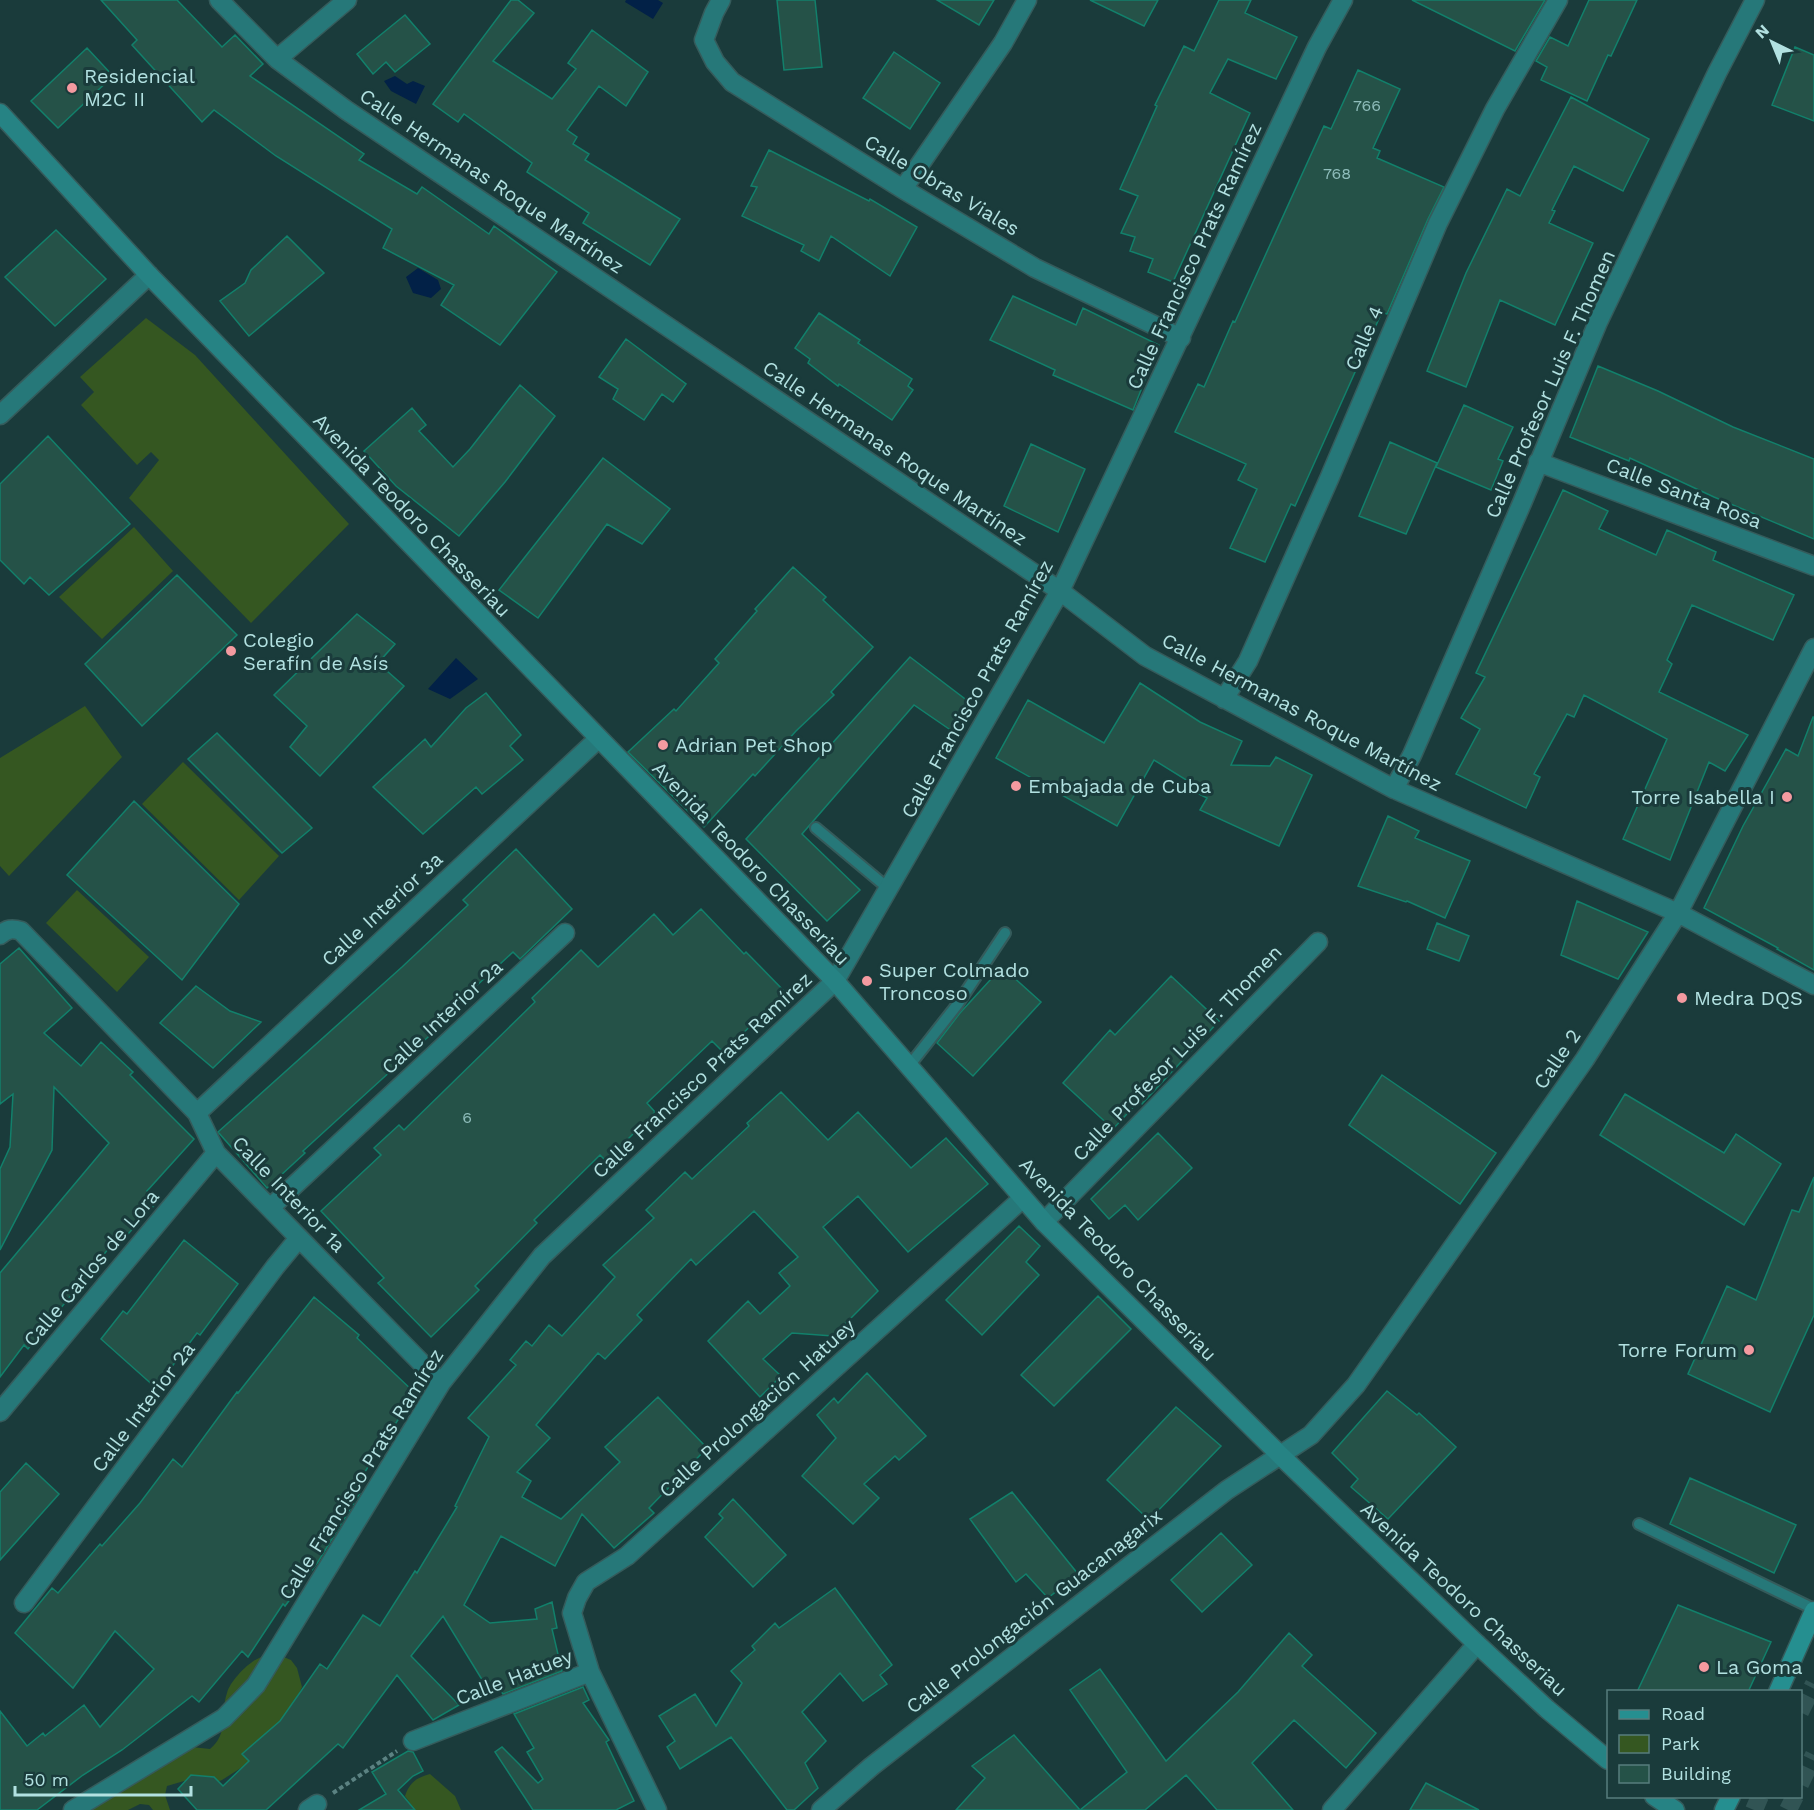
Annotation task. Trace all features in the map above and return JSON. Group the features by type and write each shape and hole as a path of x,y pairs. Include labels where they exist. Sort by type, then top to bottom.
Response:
{"main road":[{"path":"1779,1690 1814,1610"}],"street":[{"name":"Calle Hermanas Roque Martínez","path":"219,0 278,59 346,110 1060,591 1145,656 1394,789 1678,913 1814,985"},
{"path":"278,59 347,0"},
{"name":"Calle Obras Viales","path":"720,0 704,40 715,62 732,82 1035,268 1180,338"},
{"path":"903,189 1003,43 1027,0"},
{"name":"Calle Francisco Prats Ramírez","path":"73,1810 224,1718 256,1685 441,1383 542,1256 835,981 1060,591 1317,47 1343,0"},
{"name":"Calle 4","path":"1224,699 1253,650 1438,222 1495,109 1558,0"},
{"name":"Calle Profesor Luis F. Thomen","path":"1394,789 1412,755 1603,311 1717,73 1755,0"},
{"name":"Avenida Teodoro Chasseriau","path":"0,113 149,275 835,981 1044,1222 1281,1456 1477,1644 1547,1709 1607,1759"},
{"path":"0,415 149,275"},
{"name":"Calle Santa Rosa","path":"1538,462 1814,566"},
{"name":"Calle 2","path":"1281,1456 1311,1435 1356,1385 1585,1059 1678,913 1814,648"},
{"name":"Calle Interior 3a","path":"197,1113 598,739"},
{"name":"Calle Interior 1a","path":"7,932 21,931 197,1113 216,1153 441,1383"},
{"name":"Calle Interior 2a","path":"270,1208 565,933"},
{"name":"Calle Profesor Luis F. Thomen","path":"1044,1222 1318,942"},
{"name":"Calle Carlos de Lora","path":"0,1412 216,1153"},
{"name":"Calle Prolongación Hatuey","path":"590,1672 572,1613 586,1582 627,1556 1023,1198"},
{"name":"Calle Interior 2a","path":"24,1604 275,1266 299,1238"},
{"name":"Calle Prolongación Guacanagarix","path":"821,1810 872,1766 1227,1490 1281,1456"},
{"path":"1332,1810 1477,1644"},
{"name":"Calle Hatuey","path":"413,1741 590,1672 657,1810"},
{"path":"1656,1798 1675,1810"}],"lane":[{"path":"816,828 889,889"},
{"path":"909,1066 957,1005 1005,933"},
{"path":"1639,1524 1814,1610"}],"path":[{"path":"313,1807 413,1741"}],"green space":[{"path":"146,318 195,355 349,524 251,623 129,498 159,460 151,452 137,465 81,405 94,392 80,377"},
{"path":"134,527 173,571 102,639 59,597"},
{"path":"85,706 122,757 9,876 0,866 0,758"},
{"path":"183,762 279,856 239,900 142,804"},
{"path":"77,890 149,957 117,992 46,923"},
{"path":"281,1656 291,1660 297,1668 302,1687 282,1729 247,1764 212,1784 184,1781 167,1786 165,1795 170,1810 153,1810 149,1805 140,1804 128,1810 81,1810 173,1745 210,1749 220,1737 227,1693 236,1677 257,1659"},
{"path":"430,1774 455,1796 461,1810 415,1810 405,1796 407,1791 414,1781"}],"water":[{"path":"626,0 658,0 663,3 653,19 625,2"},
{"path":"395,76 407,84 413,81 425,86 416,104 391,91 384,81"},
{"path":"418,268 438,280 441,289 431,298 413,293 406,277"},
{"path":"456,658 478,679 450,699 428,689"}],"building":[{"path":"101,0 177,0 222,47 235,35 263,64 250,76 364,154 359,160 417,194 422,187 489,234 494,226 557,272 500,345 441,305 454,285 383,248 392,229 276,156 214,110 202,122 132,45 137,40"},
{"path":"511,0 518,0 534,13 493,61 552,99 576,69 568,63 592,30 648,72 626,106 599,86 567,130 577,137 573,144 589,154 585,160 680,219 650,265 583,223 589,213 527,172 532,163 464,114 458,122 433,104"},
{"path":"777,0 815,0 822,67 784,70"},
{"path":"937,0 994,0 979,25"},
{"path":"1090,0 1158,0 1144,26"},
{"path":"1219,0 1251,0 1245,13 1297,37 1276,79 1228,59 1210,93 1250,113 1173,282 1148,272 1153,259 1130,251 1135,237 1121,233 1138,196 1120,189 1157,106 1155,105 1184,46 1194,51"},
{"path":"1412,0 1545,0 1515,51"},
{"path":"1589,0 1637,0 1587,101 1541,80 1547,67 1536,61 1550,37 1568,46"},
{"path":"405,15 430,44 395,72 386,62 373,74 357,54"},
{"path":"1795,47 1814,55 1814,121 1772,105"},
{"name":"Residencial M2C II","path":"87,48 113,76 58,128 31,101"},
{"path":"894,52 940,83 910,129 863,98"},
{"path":"1358,70 1400,89 1373,148 1380,151 1377,158 1444,187 1387,314 1382,312 1295,506 1291,504 1265,562 1230,548 1257,489 1238,480 1246,464 1175,432 1198,384 1204,387 1324,126 1331,129"},
{"path":"1571,97 1649,139 1623,191 1574,166 1552,210 1555,211 1549,223 1593,243 1555,325 1500,300 1466,387 1427,371 1466,273 1507,189 1520,196"},
{"path":"769,150 869,201 870,199 917,227 890,276 831,236 819,261 801,251 804,245 742,216 757,187 751,186"},
{"path":"56,230 106,279 55,326 5,277"},
{"path":"287,236 324,273 249,336 220,301 245,283 251,270"},
{"path":"1013,296 1076,325 1083,308 1159,345 1133,410 1053,375 1055,370 990,340"},
{"path":"819,313 860,340 858,343 912,379 908,386 913,390 892,420 839,384 838,386 808,363 810,359 795,348"},
{"path":"626,339 686,384 673,402 662,394 644,420 613,399 618,389 599,377"},
{"path":"1598,366 1658,391 1733,427 1814,459 1814,539 1714,497 1630,458 1629,461 1570,437"},
{"path":"520,385 555,416 505,482 459,536 396,486 364,451 412,408 426,425 419,431 453,467"},
{"path":"1464,405 1513,427 1498,459 1503,461 1491,490 1436,467"},
{"path":"48,436 130,524 49,595 30,577 24,584 0,560 0,484"},
{"path":"1390,442 1437,463 1406,534 1359,516"},
{"path":"1031,444 1085,469 1058,532 1004,506"},
{"path":"603,458 670,509 642,544 607,524 538,618 499,590"},
{"path":"1563,490 1608,511 1599,529 1656,555 1667,530 1716,552 1713,560 1794,595 1773,640 1692,605 1667,660 1672,664 1659,692 1748,735 1725,771 1709,762 1670,860 1623,839 1667,739 1584,695 1574,717 1567,714 1534,774 1540,777 1526,808 1456,774 1480,729 1461,718 1485,677 1476,673"},
{"path":"793,567 826,597 823,600 873,647 831,692 834,695 796,731 755,776 753,774 704,827 628,752 674,709 676,711 719,663 715,659 757,611 755,609"},
{"path":"177,575 237,635 142,726 85,664"},
{"path":"357,614 395,644 378,663 404,686 320,776 290,747 307,726 274,695"},
{"path":"910,657 969,702 952,731 914,705 802,834 860,890 827,921 746,839"},
{"path":"1140,683 1200,722 1242,741 1231,765 1270,766 1276,757 1312,775 1279,846 1200,810 1207,798 1185,787 1188,781 1154,760 1117,826 996,758 1028,700 1104,743"},
{"path":"486,693 521,735 510,746 523,760 482,794 476,787 423,834 373,787 425,739 431,747 466,708"},
{"path":"1813,717 1814,970 1704,908 1743,826 1786,749 1798,756"},
{"path":"217,733 312,828 282,853 188,759"},
{"path":"134,801 239,904 182,980 67,875"},
{"path":"1388,816 1419,831 1415,838 1470,861 1445,918 1407,901 1358,886"},
{"path":"516,849 572,909 520,959 513,952 446,1014 449,1018 303,1151 305,1153 267,1188 218,1132 468,905 463,900"},
{"path":"1577,901 1648,932 1618,979 1561,955"},
{"path":"701,909 787,994 758,1022 756,1020 724,1053 712,1041 647,1103 655,1112 606,1161 600,1155 534,1220 537,1223 475,1286 479,1290 431,1337 378,1283 384,1278 321,1211 381,1155 374,1148 399,1125 404,1130 535,1002 532,998 581,950 598,967 654,914 673,935"},
{"path":"1437,923 1469,936 1459,961 1427,949"},
{"path":"19,948 72,1008 44,1033 81,1066 101,1042 133,1072 130,1075 194,1139 147,1191 159,1200 117,1246 113,1243 28,1349 24,1345 0,1377 0,1273 109,1143 54,1087 52,1150 0,1250 0,1169 10,1147 13,1094 0,1104 0,964"},
{"path":"1002,967 1041,1002 973,1076 937,1043 960,1013"},
{"path":"1171,976 1219,1021 1142,1104 1139,1101 1113,1129 1063,1083 1110,1030 1115,1035"},
{"path":"196,986 230,1011 261,1022 213,1068 160,1023"},
{"path":"1382,1075 1496,1153 1460,1204 1349,1125"},
{"path":"781,1092 828,1140 858,1112 911,1168 946,1138 988,1184 908,1252 858,1196 823,1227 878,1291 833,1336 792,1333 763,1359 781,1376 760,1397 708,1341 748,1301 760,1314 790,1286 779,1273 798,1257 754,1211 696,1265 691,1259 637,1315 642,1320 605,1359 598,1353 536,1425 550,1438 517,1472 531,1481 522,1497 561,1519 620,1462 605,1447 658,1397 707,1448 649,1508 654,1513 614,1548 582,1514 555,1566 501,1536 464,1605 490,1623 537,1619 535,1609 552,1602 557,1628 552,1629 562,1671 503,1694 499,1688 489,1691 443,1616 411,1656 459,1705 433,1720 397,1675 343,1748 338,1744 266,1810 197,1810 178,1789 191,1775 214,1777 223,1786 249,1761 242,1754 280,1721 320,1664 327,1669 363,1615 380,1626 415,1571 417,1573 457,1507 455,1506 489,1437 468,1418 516,1365 510,1360 526,1341 532,1346 549,1325 562,1336 615,1277 603,1265 654,1218 646,1210 685,1172 692,1179 749,1126 747,1123"},
{"path":"1625,1094 1724,1153 1736,1134 1781,1164 1744,1225 1600,1135"},
{"path":"1158,1133 1192,1168 1138,1220 1125,1205 1109,1219 1091,1199"},
{"name":"Torre Forum","path":"1814,1177 1814,1315 1770,1412 1688,1374 1727,1286 1756,1300 1792,1210 1799,1212"},
{"path":"1019,1226 1040,1246 1026,1262 1039,1275 982,1335 946,1300"},
{"path":"184,1240 238,1284 200,1335 197,1333 156,1388 101,1339 123,1311 127,1314"},
{"path":"1098,1296 1131,1329 1054,1406 1021,1375"},
{"path":"314,1297 359,1335 357,1338 415,1393 354,1489 360,1493 318,1562 285,1606 283,1604 248,1657 242,1651 199,1702 192,1696 122,1750 83,1775 37,1810 0,1810 0,1711 27,1746 43,1733 45,1736 84,1705 100,1727 154,1669 115,1631 73,1688 15,1633 52,1588 58,1593 100,1544 102,1546 140,1503 173,1459 182,1467 237,1392"},
{"path":"867,1373 926,1436 899,1460 895,1456 864,1484 879,1498 853,1524 802,1476 836,1438 817,1415 834,1398 838,1403"},
{"path":"1387,1391 1417,1415 1419,1413 1456,1447 1388,1519 1351,1487 1358,1479 1332,1453"},
{"path":"1176,1407 1221,1446 1149,1520 1107,1480"},
{"path":"26,1463 59,1494 0,1560 0,1492"},
{"path":"1690,1478 1796,1525 1774,1573 1670,1524"},
{"path":"1012,1492 1078,1574 1048,1598 1026,1574 1016,1582 970,1519"},
{"path":"733,1499 786,1555 753,1587 705,1537 723,1518 719,1514"},
{"path":"1221,1533 1252,1565 1202,1612 1171,1580"},
{"path":"835,1588 892,1665 880,1675 887,1684 863,1701 840,1673 802,1712 826,1741 805,1763 818,1788 794,1810 787,1810 731,1737 680,1769 667,1747 675,1741 659,1716 695,1694 716,1726 742,1683 731,1671 755,1650 752,1646 775,1623 779,1628"},
{"name":"La Goma","path":"1678,1605 1771,1642 1749,1690 1638,1690"},
{"path":"1289,1633 1312,1655 1302,1666 1376,1733 1346,1768 1294,1720 1252,1763 1293,1810 1217,1810 1186,1775 1145,1810 1080,1810 1127,1772 1070,1690 1100,1669 1166,1761 1238,1692"},
{"path":"583,1687 589,1700 583,1703 609,1740 606,1742 634,1801 616,1810 533,1810 495,1752 502,1747 538,1783 543,1779 527,1752 534,1748 514,1714"},
{"path":"1014,1735 1080,1810 956,1810 985,1778 972,1766"},
{"path":"408,1751 413,1752 423,1771 413,1776 398,1790 415,1810 359,1810 386,1794 372,1772"},
{"path":"1426,1783 1479,1810 1410,1810"}],"tunnel":[{"path":"1802,1708 1814,1684"},
{"path":"1802,1780 1814,1755"},
{"path":"1754,1810 1759,1798"},
{"path":"1788,1810 1794,1798"}],"place":[{"name":"Residencial M2C II","path":"72,88"},
{"name":"Colegio Serafín de Asís","path":"231,651"},
{"name":"Adrian Pet Shop","path":"663,745"},
{"name":"Embajada de Cuba","path":"1016,786"},
{"name":"Torre Isabella I","path":"1787,797"},
{"name":"Super Colmado Troncoso","path":"867,981"},
{"name":"Medra DQS","path":"1682,998"},
{"name":"Torre Forum","path":"1749,1350"},
{"name":"La Goma","path":"1704,1667"}]}
